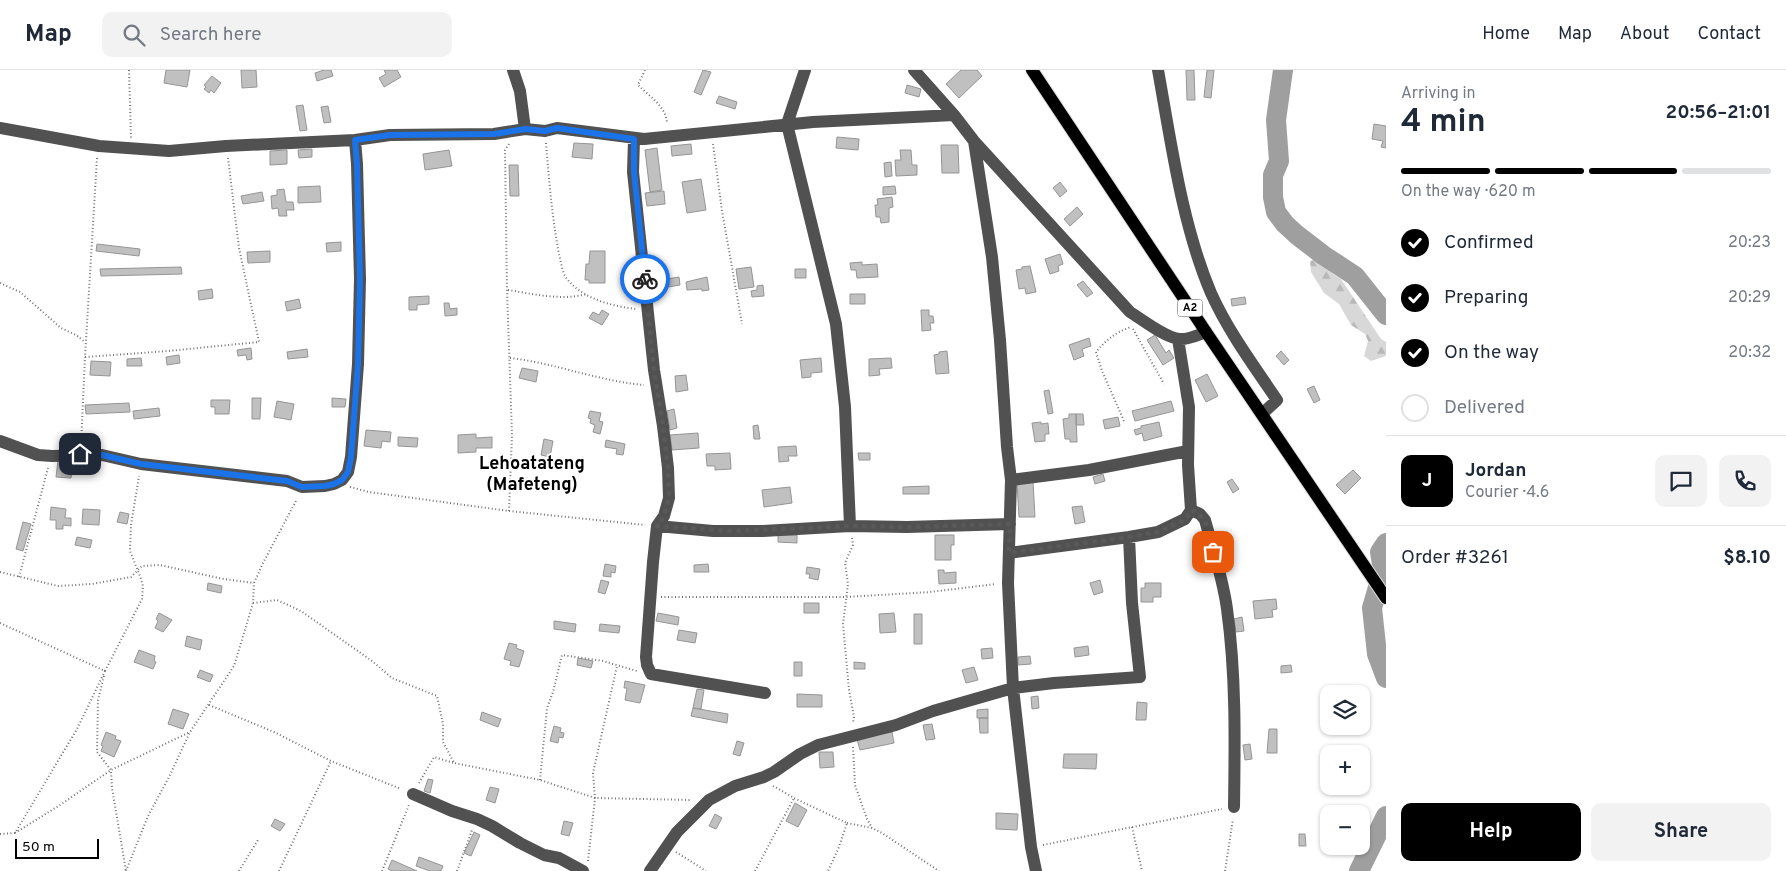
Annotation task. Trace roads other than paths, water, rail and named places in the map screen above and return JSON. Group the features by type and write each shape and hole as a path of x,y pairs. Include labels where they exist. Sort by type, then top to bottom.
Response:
{"main road":[{"name":"A2","path":"1032,70 1386,598"}],"street":[{"path":"513,70 520,92 520,130"},
{"path":"805,70 787,124 836,324 845,407 850,526"},
{"path":"914,70 954,115 974,141 1130,312 1161,332 1178,339 1191,338 1206,332"},
{"path":"1158,70 1188,224 1211,293 1233,335 1277,400 1262,414"},
{"path":"0,128 99,146 169,151 226,146 355,140 390,135 494,134 520,130 545,131 557,128 634,139 878,117 954,115"},
{"path":"634,139 634,172 656,386 667,460 669,498 664,516 657,526 646,657 647,665 651,674 765,693"},
{"path":"0,442 38,454 52,456 102,455 141,464 270,478 287,481 302,487 325,486 342,480 348,472 351,457 358,364 360,279 355,140"},
{"path":"974,141 992,257 1000,340 1006,438 1011,480 1008,583 1013,688 1031,847 1036,871"},
{"path":"1009,553 1158,532 1186,519 1191,510 1188,485 1189,407 1178,339"},
{"path":"1011,480 1089,470 1188,451"},
{"path":"1191,510 1200,514 1204,520 1227,608 1236,718 1234,807"},
{"path":"657,526 733,531 850,526 908,527 1010,524"},
{"path":"650,871 677,832 709,800 735,786 774,772 800,754 818,745 896,725 933,711 1013,688 1140,677 1132,603 1129,537"},
{"path":"413,794 452,811 477,819 520,844 544,855 586,866"}],"waterway":[{"path":"1283,70 1276,120 1279,161 1273,175 1273,197 1276,212 1297,235 1355,276 1386,315"},
{"path":"1386,543 1380,552 1383,570 1372,608 1377,654 1386,678"},
{"path":"1359,871 1386,816"}],"district":[{"name":"Lehoatateng (Mafeteng)","path":"532,474"}]}
